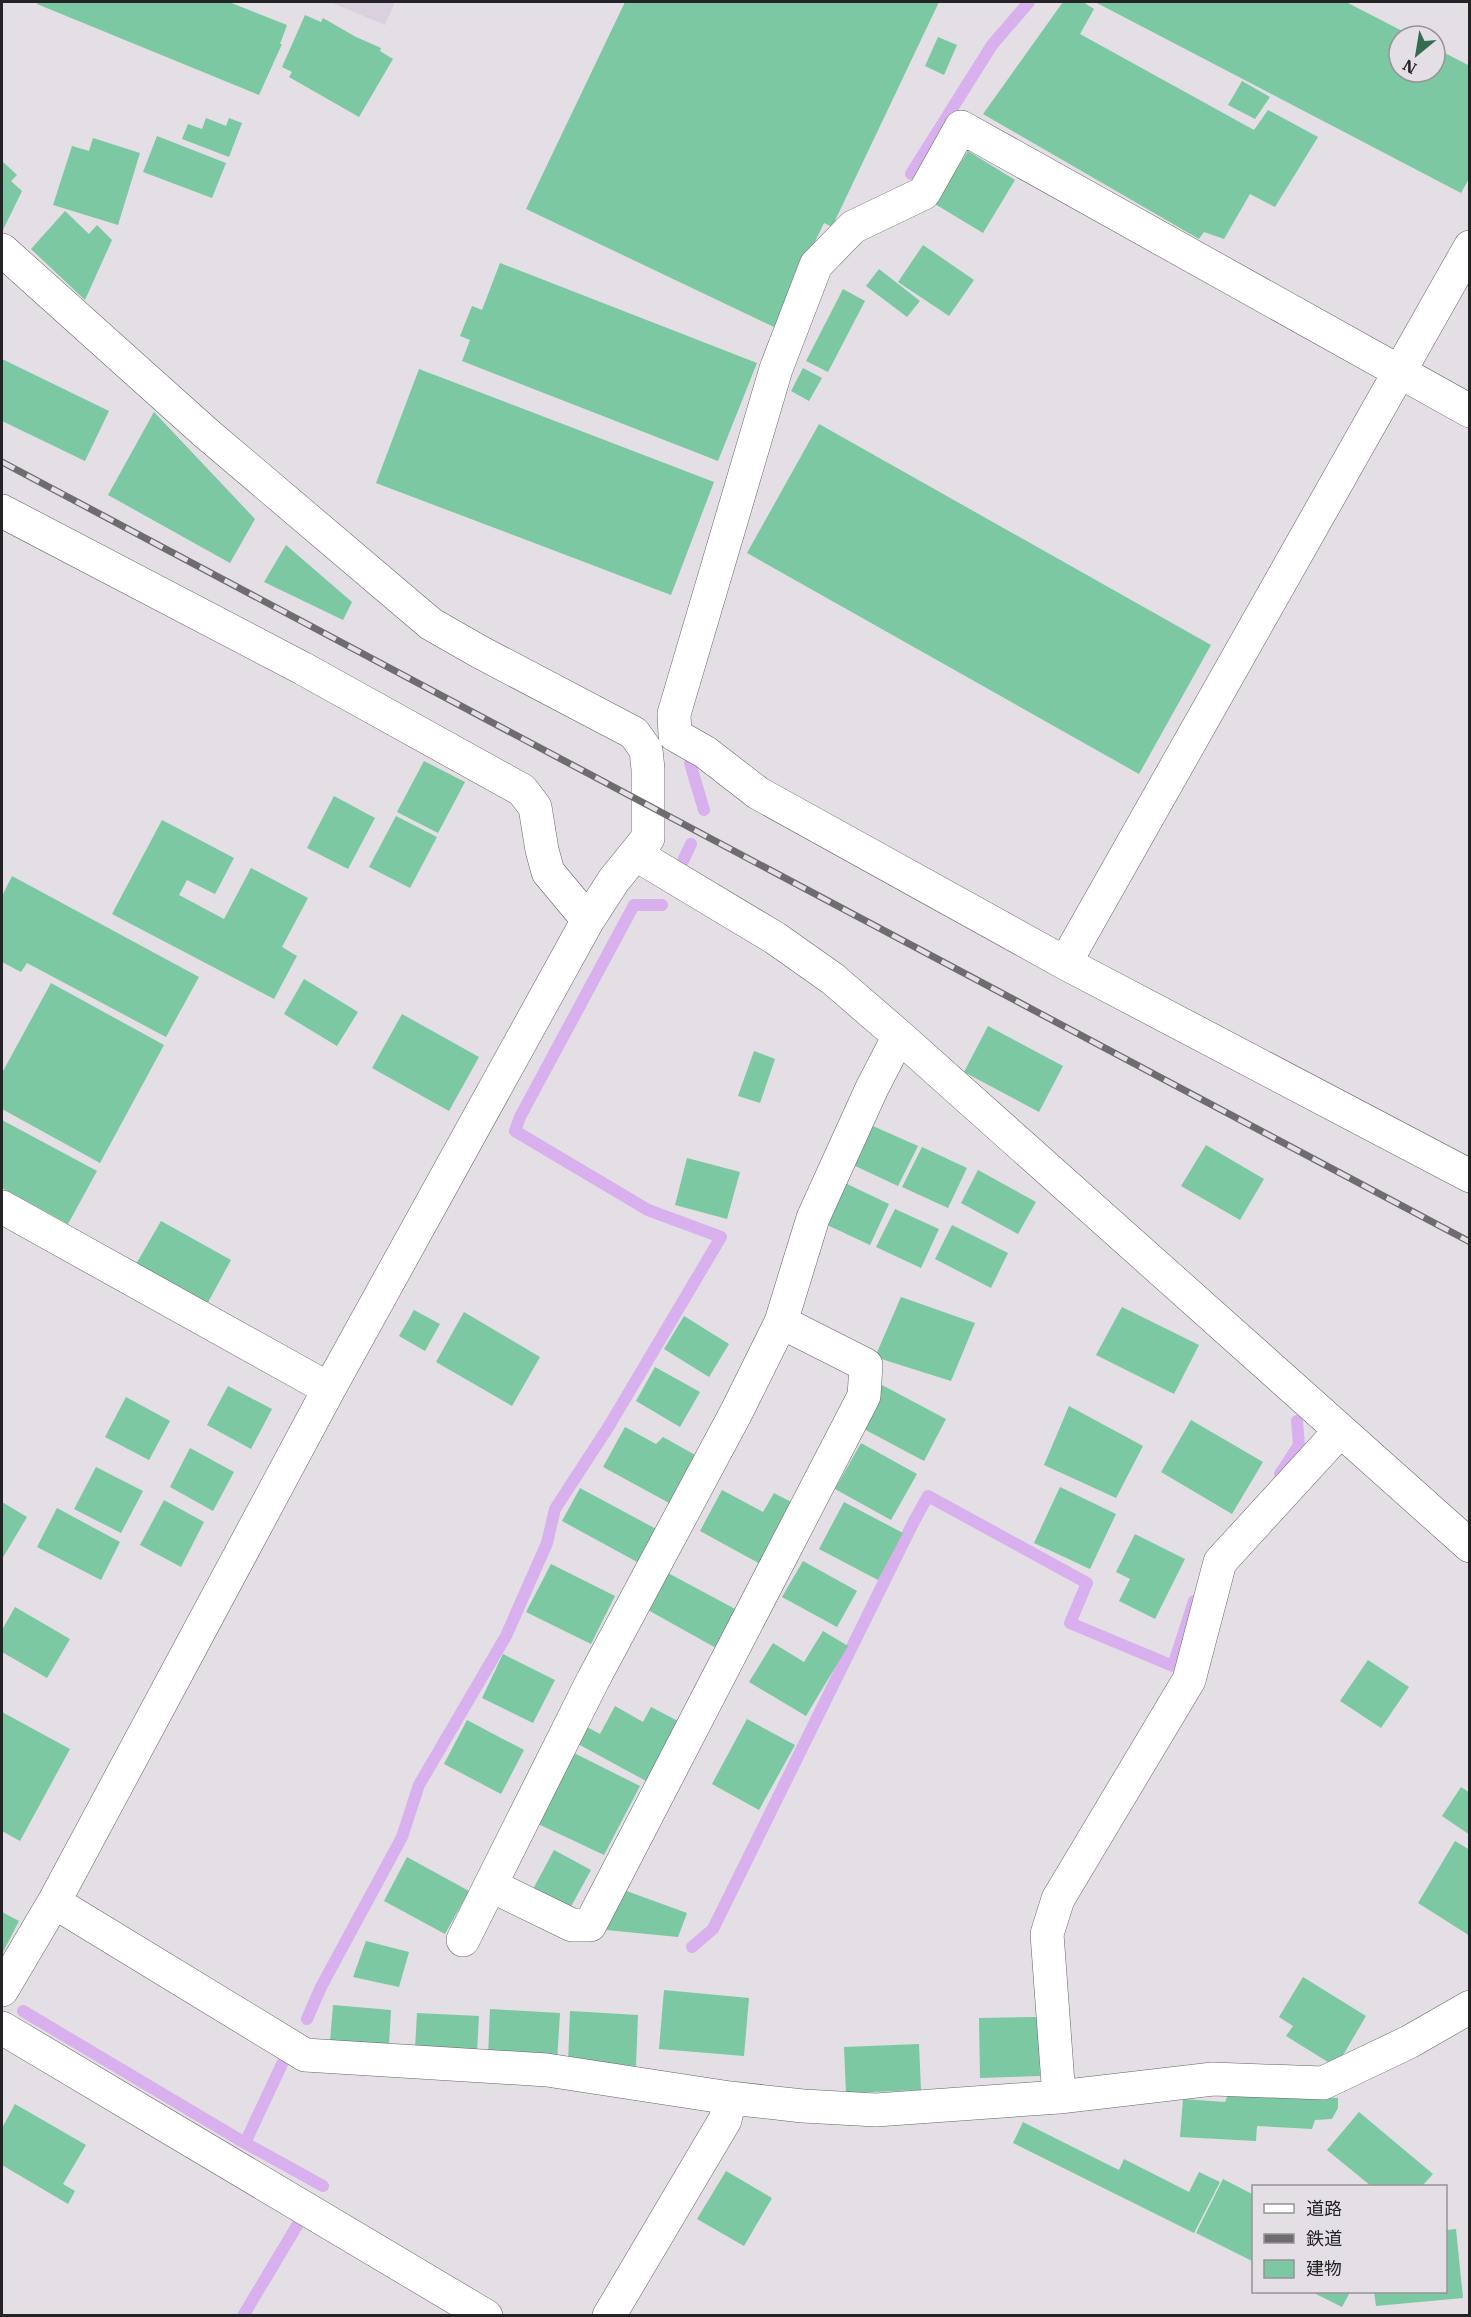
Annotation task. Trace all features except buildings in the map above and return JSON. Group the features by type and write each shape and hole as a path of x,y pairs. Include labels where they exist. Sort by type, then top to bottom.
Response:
{"street":[{"path":"2,1990 54,1902 330,1389 588,920 614,880 648,838 648,768 674,714 776,369 816,265 853,227 924,193 961,127 1470,411"},
{"path":"1065,963 1470,247"},
{"path":"2,250 206,433 431,624 634,733 660,742 705,752 758,793 1065,963 1470,1176"},
{"path":"2,511 302,668 522,790 535,807 548,872 588,920"},
{"path":"635,854 775,938 833,979 1470,1546"},
{"path":"463,1940 593,1680 737,1411 781,1322 813,1218 872,1088 899,1036"},
{"path":"2,1207 330,1389"},
{"path":"492,1886 573,1925 590,1925 864,1396 867,1365 781,1322"},
{"path":"1059,2097 1047,1934 1058,1899 1189,1680 1220,1562 1340,1431"},
{"path":"54,1902 305,2055 547,2070 730,2098 803,2106 876,2110 1059,2097 1213,2079 1323,2084 1409,2042 1470,2007"},
{"path":"2,2028 486,2316"},
{"path":"609,2316 725,2120 730,2098"}],"shaded area":[{"path":"330,2 395,2 385,25"}],"waterway":[{"path":"911,174 992,45 1029,2"},
{"path":"690,763 704,810"},
{"path":"683,861 691,844"},
{"path":"307,2019 321,1987 402,1837 419,1785 506,1636 547,1543 555,1509 609,1426 721,1237 648,1210 515,1131 520,1117 634,905 662,905"},
{"path":"1280,1474 1299,1445 1297,1421"},
{"path":"692,1947 713,1929 928,1496 1087,1583 1070,1623 1173,1666 1194,1601"},
{"path":"23,2011 245,2143 323,2186"},
{"path":"245,2143 282,2064"},
{"path":"243,2316 298,2224"}],"railway":[{"path":"2,462 1470,1242"}]}
